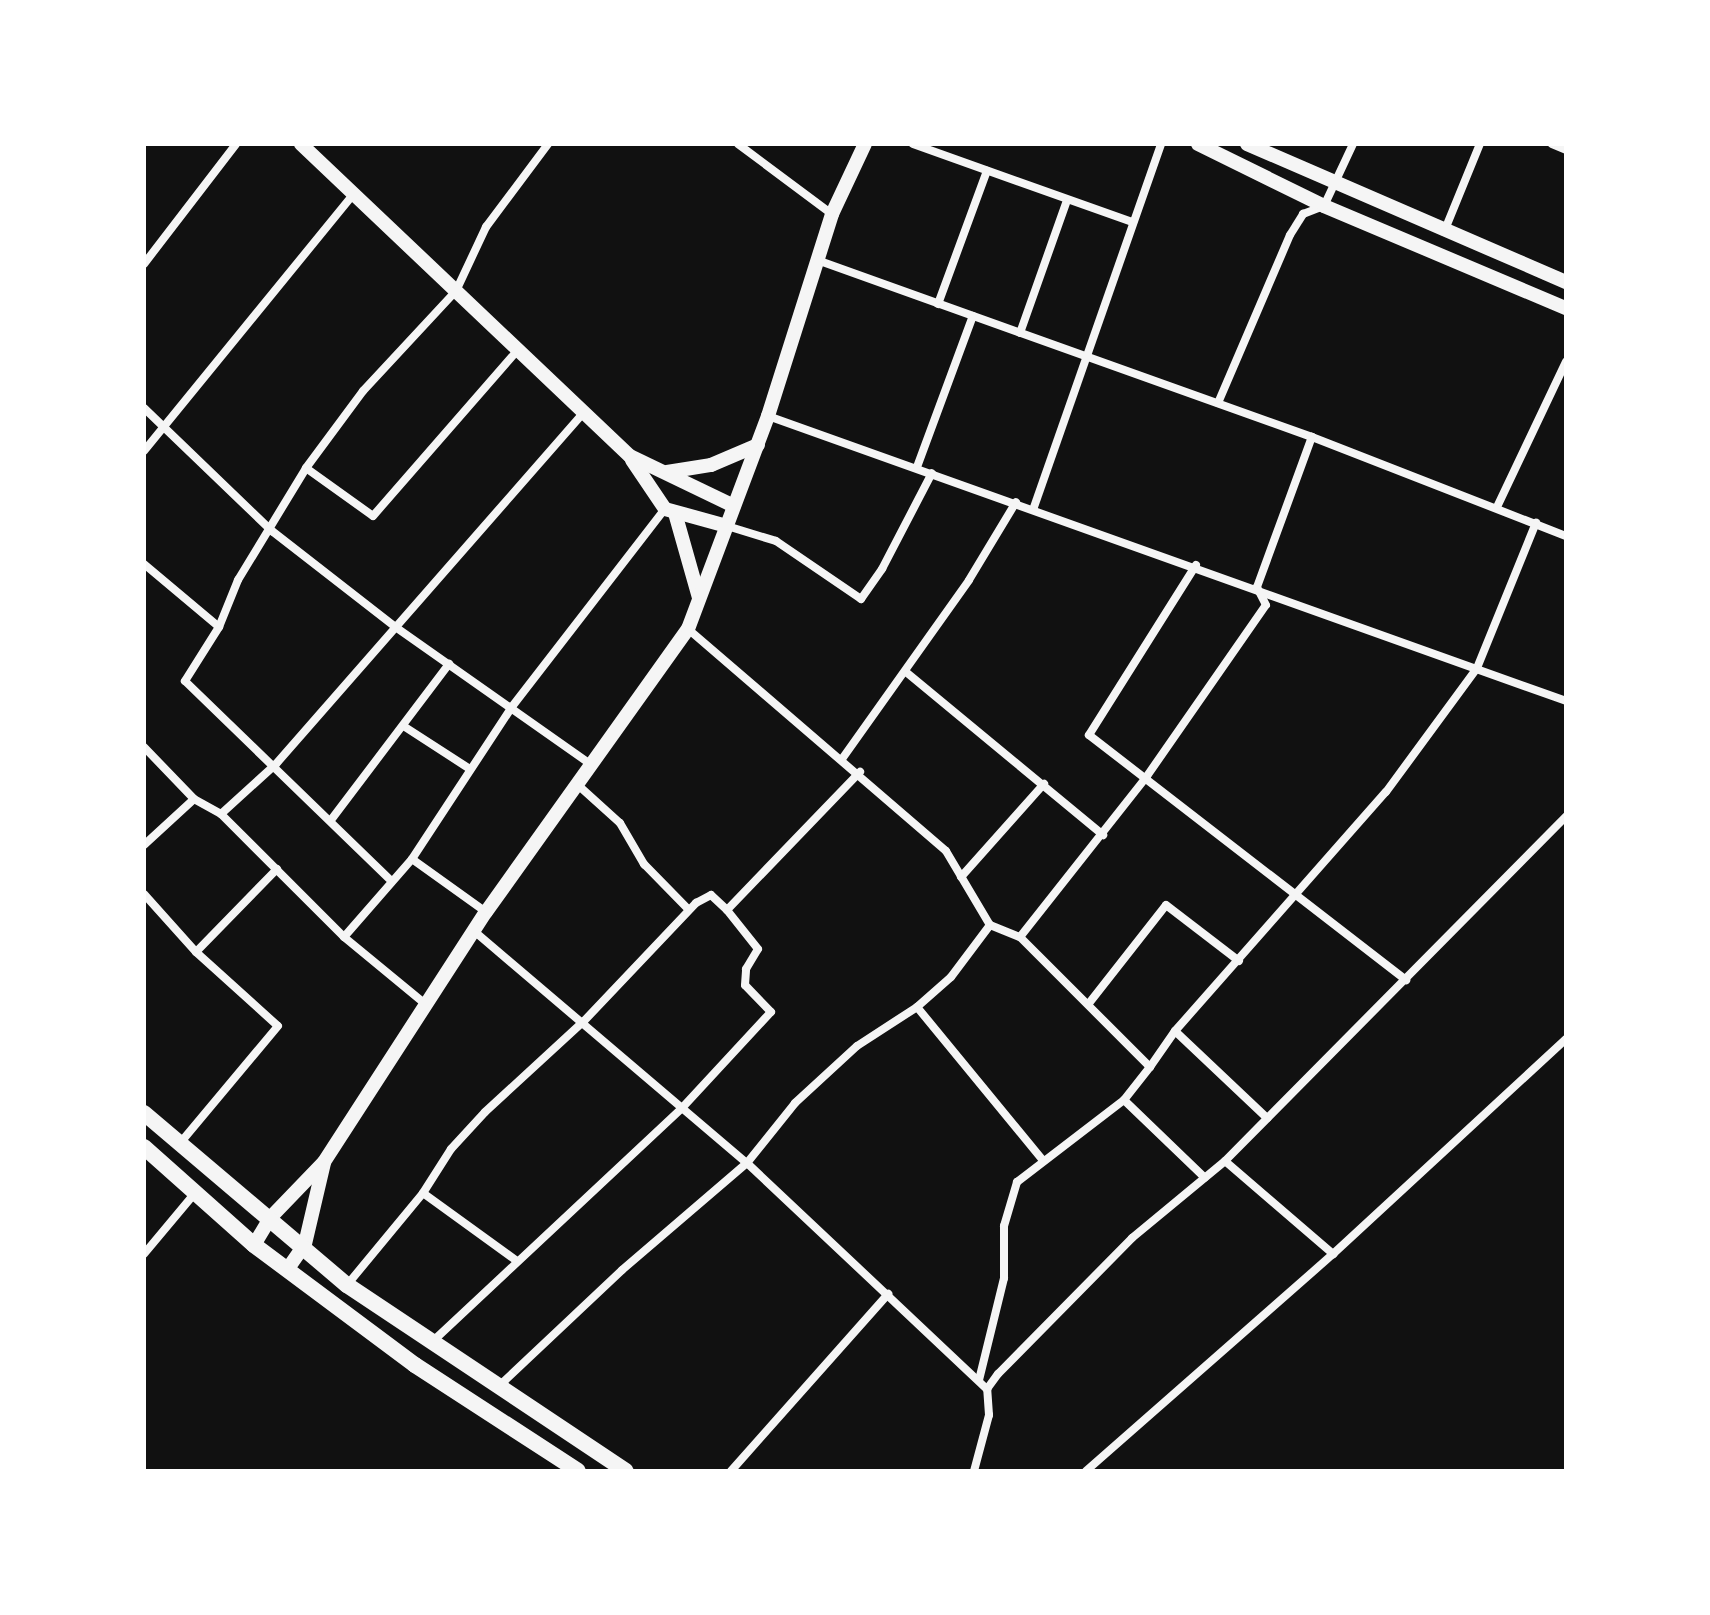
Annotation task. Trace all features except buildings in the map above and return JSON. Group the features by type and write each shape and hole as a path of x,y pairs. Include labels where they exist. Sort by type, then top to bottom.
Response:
{"main road":[{"path":"301,144 581,415 630,456 659,473 734,506"},
{"path":"254,1245 271,1217 324,1162 424,1003 486,912 579,786 688,629 758,445 832,214 865,144"},
{"path":"1198,144 1324,206 1566,308"},
{"path":"1247,144 1444,232 1566,282"},
{"path":"659,473 689,471 758,445"},
{"path":"630,456 670,511 699,598"},
{"path":"670,511 727,526"},
{"path":"144,1113 305,1244 347,1285 431,1344 626,1471"},
{"path":"144,1147 254,1245 289,1267 415,1365 578,1471"},
{"path":"289,1267 305,1244 324,1162"}],"street":[{"path":"144,264 236,144"},
{"path":"389,879 276,764 185,681 219,627 238,580 272,531 306,468 363,391 456,291 486,227 548,144"},
{"path":"738,144 832,214"},
{"path":"913,144 1132,222"},
{"path":"1034,507 1090,356 1132,222 1161,144"},
{"path":"1218,403 1290,235 1303,214 1324,206 1353,144"},
{"path":"1444,232 1480,144"},
{"path":"1552,144 1566,150"},
{"path":"938,304 987,171"},
{"path":"144,451 353,195"},
{"path":"1020,333 1067,200"},
{"path":"817,260 1312,437 1566,536"},
{"path":"917,467 973,316"},
{"path":"306,468 373,516 517,351"},
{"path":"1497,507 1566,362"},
{"path":"144,408 162,430 272,531 394,626 593,766"},
{"path":"221,814 276,764 581,415"},
{"path":"768,416 1034,507 1566,701"},
{"path":"1020,937 1147,776 1266,605 1257,587 1312,437"},
{"path":"727,526 776,541 861,599 882,569 932,473"},
{"path":"842,759 906,672 1016,502"},
{"path":"734,506 744,531"},
{"path":"344,937 389,879 412,859 511,708 670,511"},
{"path":"979,1380 1004,1278 1004,1226 1017,1182 1042,1159 1124,1100 1175,1031 1386,792 1477,668 1536,523"},
{"path":"144,564 219,627"},
{"path":"1196,565 1089,735 1147,776 1406,980"},
{"path":"688,629 860,772 946,851 990,925 1020,937 1090,1002 1150,1067"},
{"path":"331,820 405,727 449,664"},
{"path":"906,672 1103,835"},
{"path":"405,727 470,769"},
{"path":"144,747 194,799 221,814 344,937 424,1003"},
{"path":"727,910 860,772"},
{"path":"961,877 1044,784"},
{"path":"579,786 620,823 644,864 689,910"},
{"path":"144,845 194,799"},
{"path":"987,1389 1132,1238 1225,1161 1566,816"},
{"path":"412,859 486,912"},
{"path":"196,952 277,869"},
{"path":"144,894 196,952 278,1026 180,1144"},
{"path":"347,1285 423,1193 468,1130 584,1021 689,910 711,895 758,949 746,969 745,985 771,1012 682,1108 431,1344"},
{"path":"1090,1002 1166,905 1239,961"},
{"path":"498,1387 622,1270 747,1163 795,1103 847,1055 917,1007 951,977 990,925"},
{"path":"474,931 584,1021 747,1163 979,1380 987,1389 989,1415 974,1471"},
{"path":"917,1007 1042,1159"},
{"path":"1175,1031 1267,1118"},
{"path":"1086,1471 1333,1254 1566,1039"},
{"path":"1124,1100 1205,1178"},
{"path":"1225,1161 1333,1254"},
{"path":"144,1254 196,1193"},
{"path":"423,1193 517,1261"},
{"path":"731,1471 888,1294"}]}
